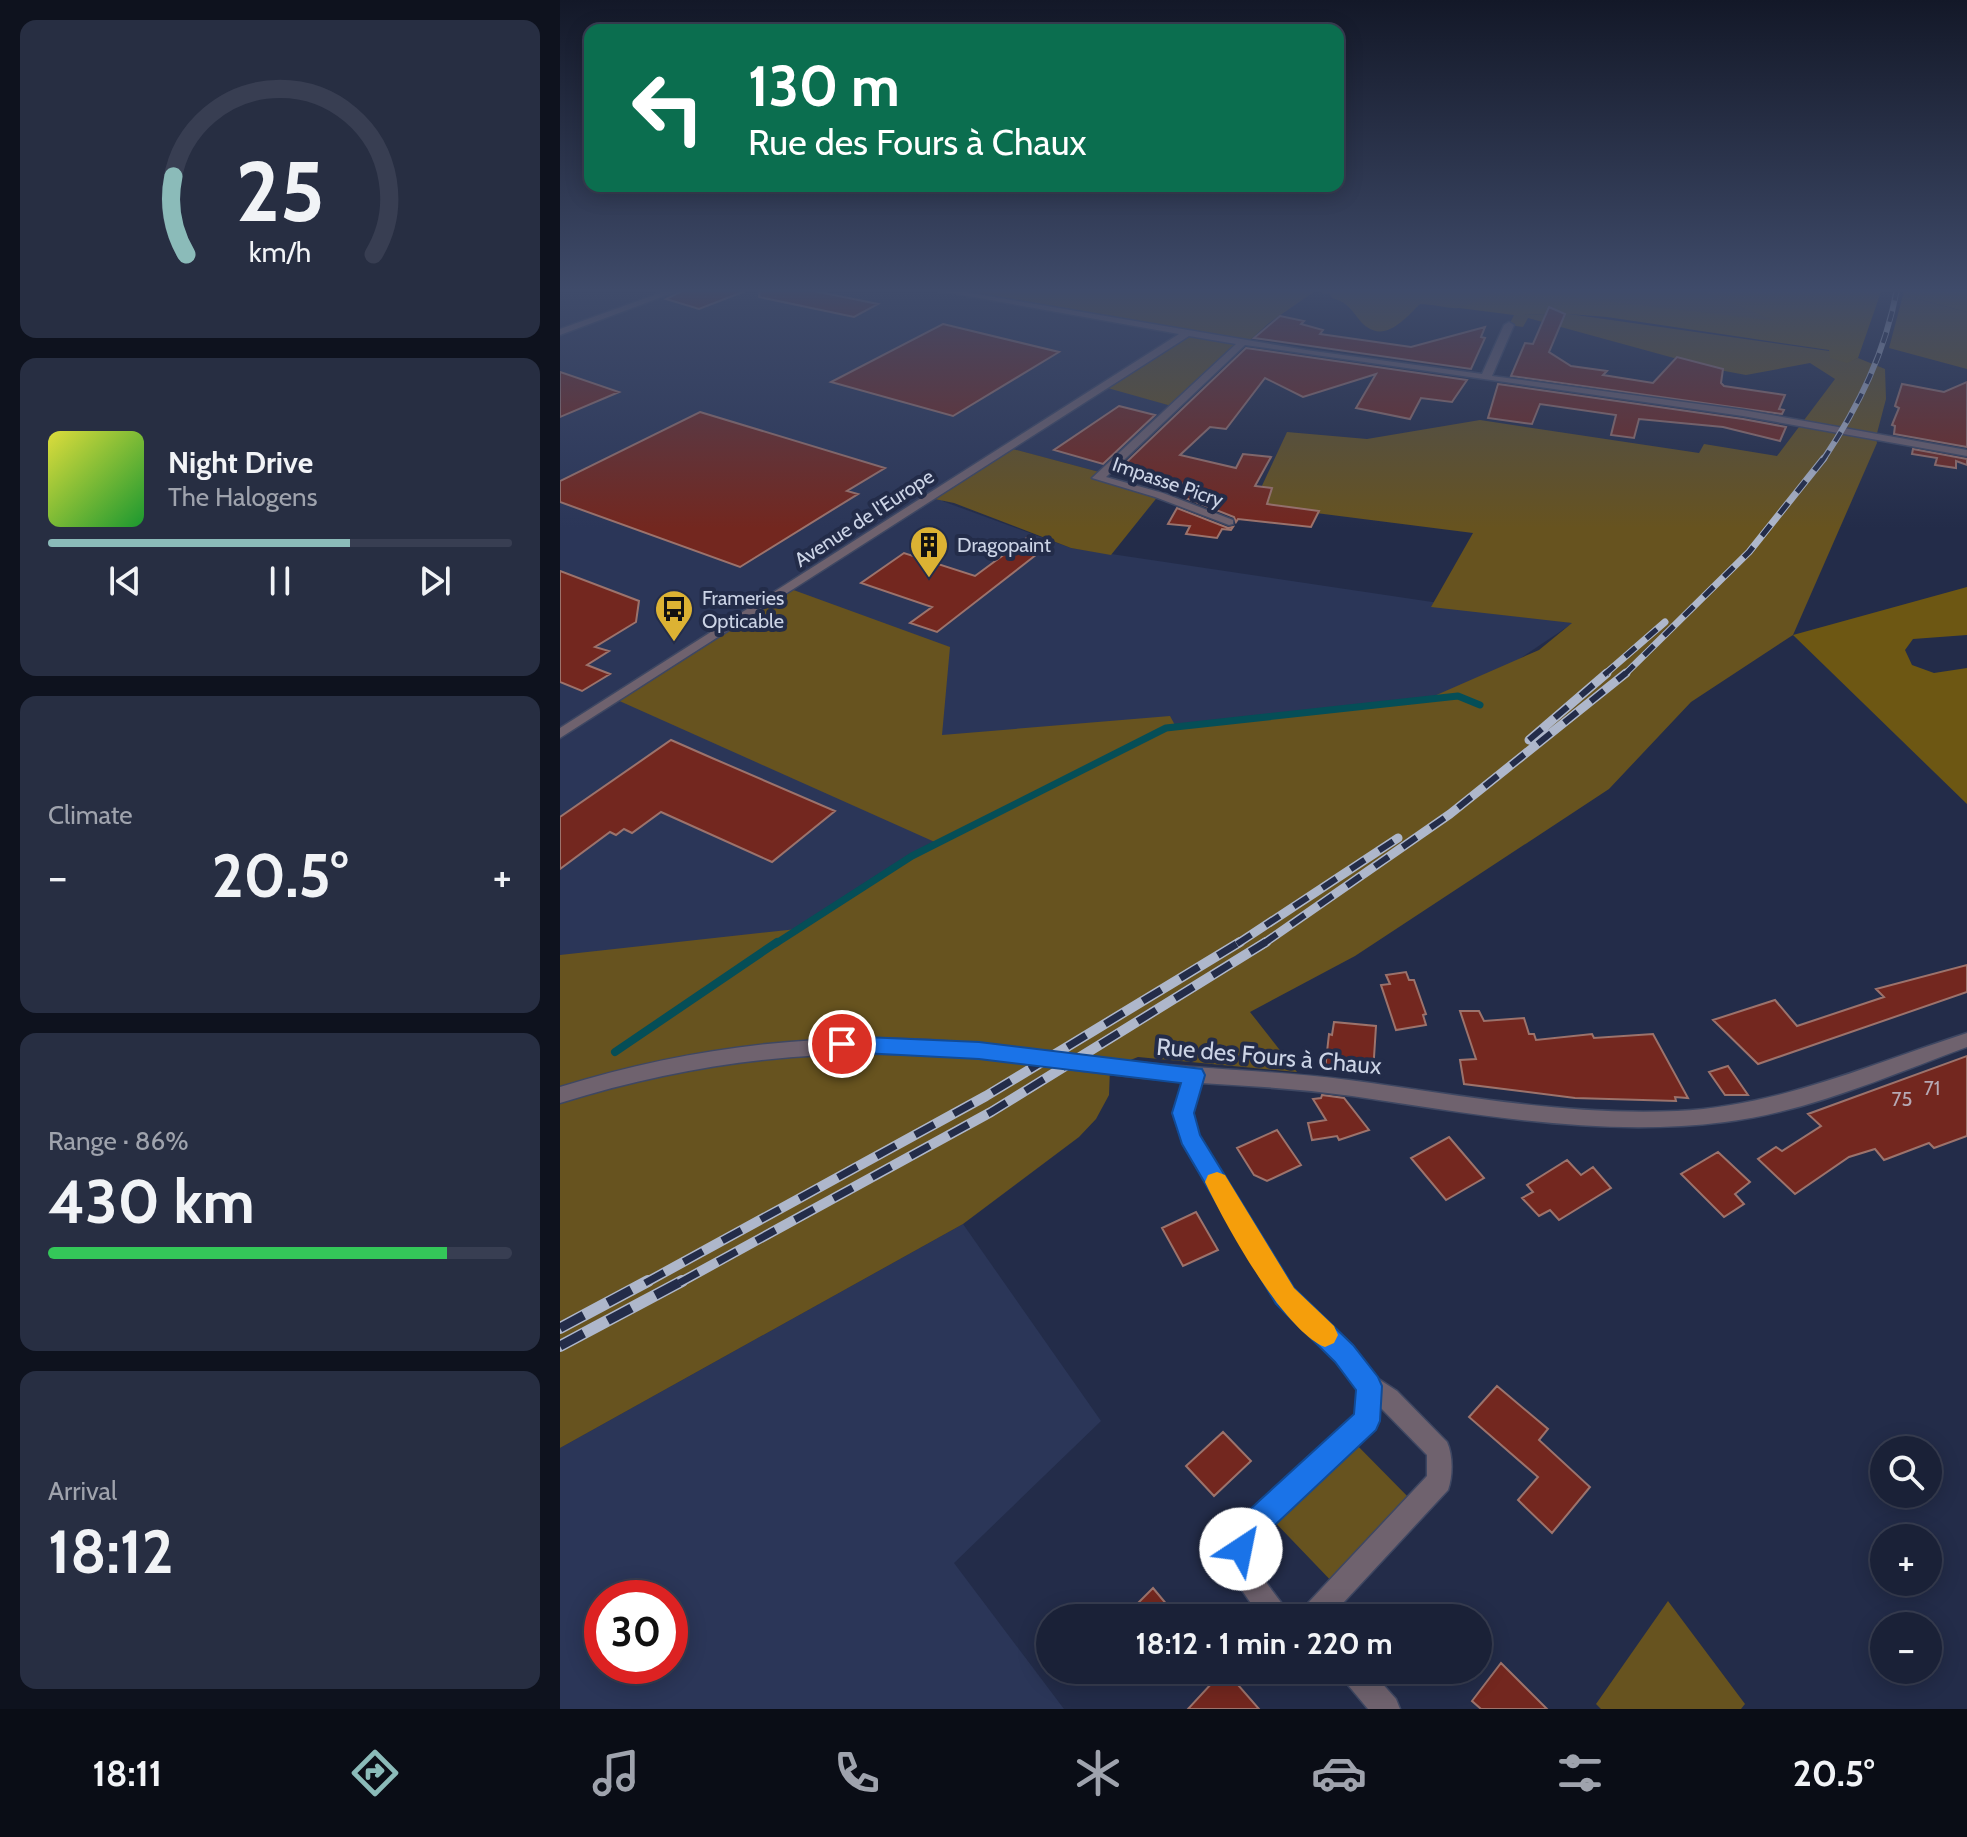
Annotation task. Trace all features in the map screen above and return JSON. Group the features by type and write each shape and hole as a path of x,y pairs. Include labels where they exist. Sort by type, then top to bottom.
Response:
{"street":[{"name":"Avenue de l'Europe","path":"560,734 1131,369"},
{"name":"Impasse Picry","path":"1214,369 1098,478 1159,495 1229,522"},
{"path":"1429,369 1743,413 1967,453"},
{"path":"1486,377 1490,369"},
{"name":"Rue des Fours à Chaux","path":"560,1095 641,1069 717,1054 842,1044 979,1051 1194,1075 1300,1081 1538,1114 1637,1119 1725,1114 1795,1100 1967,1040"},
{"path":"1194,1075 1183,1113 1190,1138 1285,1296 1344,1353 1369,1386 1389,1399 1439,1450 1439,1481 1324,1604"},
{"path":"1267,1604 1237,1564 1245,1533 1367,1421 1369,1386"},
{"path":"1364,1684 1386,1709"}],"shaded area":[{"path":"560,369 1161,369 1108,387 1175,407 1103,473 1016,450 942,501 1071,548 1573,623 560,1302"},
{"path":"1132,369 1218,369 1175,407 1104,387"},
{"path":"1713,369 1779,369 1746,375"},
{"path":"1819,369 1884,369 1886,399 1877,443 1793,635 1691,702 1609,789 1355,956 1250,1012 1297,1072 1138,1057 1110,1068 1109,1095 1096,1119 1079,1137 963,1224 560,1448 560,955 797,929 855,890 937,843 615,699 788,588 950,647 942,735 1170,716 1176,727 1425,700 1539,650 1572,623 1431,607 1473,533 1253,505 1287,432 1367,439 1480,420 1699,453 1704,444 1777,456 1835,379"},
{"path":"1009,448 1103,473 1099,478 1159,495 1111,555 1071,548 954,503 930,498"},
{"path":"1967,587 1967,635 1913,639 1905,650 1912,665 1934,673 1967,668 1967,804 1793,635"},
{"path":"963,1224 1101,1421 954,1563 1036,1672 1036,1684 1045,1684 1064,1709 560,1709 560,1448"},
{"path":"1349,1437 1416,1505 1338,1588 1267,1514"},
{"path":"1668,1601 1745,1704 1741,1709 1601,1709 1596,1704"}],"building":[{"path":"857,369 1031,369 953,416 831,382"},
{"path":"1224,369 1389,369 1467,380 1452,402 1421,398 1410,419 1356,408 1376,374 1303,397 1265,378 1226,429 1210,427 1180,455 1236,468 1243,454 1271,457 1255,486 1272,488 1267,504 1319,511 1311,527 1238,519 1236,522 1234,517 1183,497 1190,485 1116,472"},
{"path":"1514,369 1591,369 1607,371 1603,375 1653,383 1666,369 1722,369 1721,383 1724,386 1785,395 1779,409 1784,410 1782,414 1511,376"},
{"path":"560,372 619,392 560,417"},
{"path":"1967,382 1967,447 1894,434 1895,426 1892,425 1899,408 1895,406 1902,384 1944,392"},
{"path":"1498,384 1786,427 1780,441 1723,427 1639,419 1634,438 1611,435 1616,415 1540,404 1532,424 1488,418"},
{"path":"1119,406 1155,415 1103,464 1054,450"},
{"path":"700,412 885,468 847,491 858,494 740,567 560,502 560,481"},
{"path":"1913,449 1967,459 1967,465 1956,461 1956,468 1935,465 1937,458 1912,454"},
{"path":"1177,508 1228,528 1233,527 1231,530 1222,529 1217,538 1186,534 1190,526 1168,524"},
{"path":"1028,537 1050,544 937,632 910,623 932,607 861,583 904,553 975,576"},
{"path":"560,571 639,601 636,622 595,647 609,651 587,665 610,674 582,691 560,682"},
{"path":"671,740 835,811 772,862 661,812 632,833 624,829 616,835 610,832 560,869 560,817"},
{"path":"1967,965 1967,992 1758,1064 1713,1020 1775,1000 1797,1026 1884,997 1876,989"},
{"path":"1406,972 1409,980 1414,980 1426,1014 1423,1015 1426,1025 1396,1030 1381,985 1390,984 1386,975"},
{"path":"1460,1011 1479,1011 1484,1021 1524,1018 1529,1034 1534,1034 1536,1040 1592,1034 1594,1038 1653,1034 1688,1098 1675,1097 1676,1101 1575,1098 1464,1084 1460,1060 1476,1059"},
{"path":"1334,1022 1376,1026 1373,1073 1325,1070 1329,1034 1332,1035"},
{"path":"1967,1056 1967,1136 1934,1148 1929,1143 1884,1160 1875,1149 1849,1157 1795,1194 1758,1159 1776,1147 1782,1151 1821,1126 1808,1114"},
{"path":"1728,1066 1748,1095 1725,1095 1709,1072"},
{"path":"1322,1095 1344,1098 1369,1130 1339,1140 1337,1136 1312,1140 1308,1123 1326,1120 1313,1099"},
{"path":"1277,1130 1301,1165 1267,1181 1254,1175 1237,1148"},
{"path":"1449,1137 1484,1178 1446,1200 1411,1158"},
{"path":"1718,1152 1750,1182 1735,1194 1744,1204 1724,1217 1681,1174"},
{"path":"1567,1160 1581,1175 1593,1167 1611,1188 1559,1220 1550,1210 1539,1216 1522,1198 1533,1192 1527,1185"},
{"path":"1196,1212 1218,1250 1183,1266 1162,1228"},
{"path":"1497,1386 1548,1429 1539,1440 1590,1487 1552,1533 1518,1500 1538,1477 1469,1417"},
{"path":"1223,1432 1251,1461 1214,1496 1186,1466"},
{"path":"1153,1588 1166,1604 1137,1604"},
{"path":"1501,1663 1547,1709 1481,1709 1472,1701 1485,1684 1492,1684 1492,1675"},
{"path":"1211,1684 1237,1684 1259,1709 1188,1709"}],"waterway":[{"path":"775,944 912,856 1166,728 1458,696 1480,705"},
{"path":"615,1052 777,942"}],"railway":[{"path":"1823,460 1848,420 1873,369"},
{"path":"1624,675 1749,552 1824,458"},
{"path":"1604,675 1665,622"},
{"path":"1529,740 1607,673"},
{"path":"1265,943 1450,814 1626,673"},
{"path":"1237,944 1398,838"},
{"path":"645,1283 986,1096 1240,942"},
{"path":"679,1283 991,1112 1265,943"},
{"path":"560,1328 648,1281"},
{"path":"560,1346 682,1281"}],"slow traffic":[{"path":"1217,1182 1285,1296 1325,1335"}],"place":[{"name":"Dragopaint","path":"929,579"},
{"name":"Frameries Opticable","path":"674,643"}],"route":[{"path":"842,1044 979,1051 1194,1075 1183,1113 1190,1138 1285,1296 1344,1353 1369,1386 1367,1421 1245,1533 1241,1549"}]}
